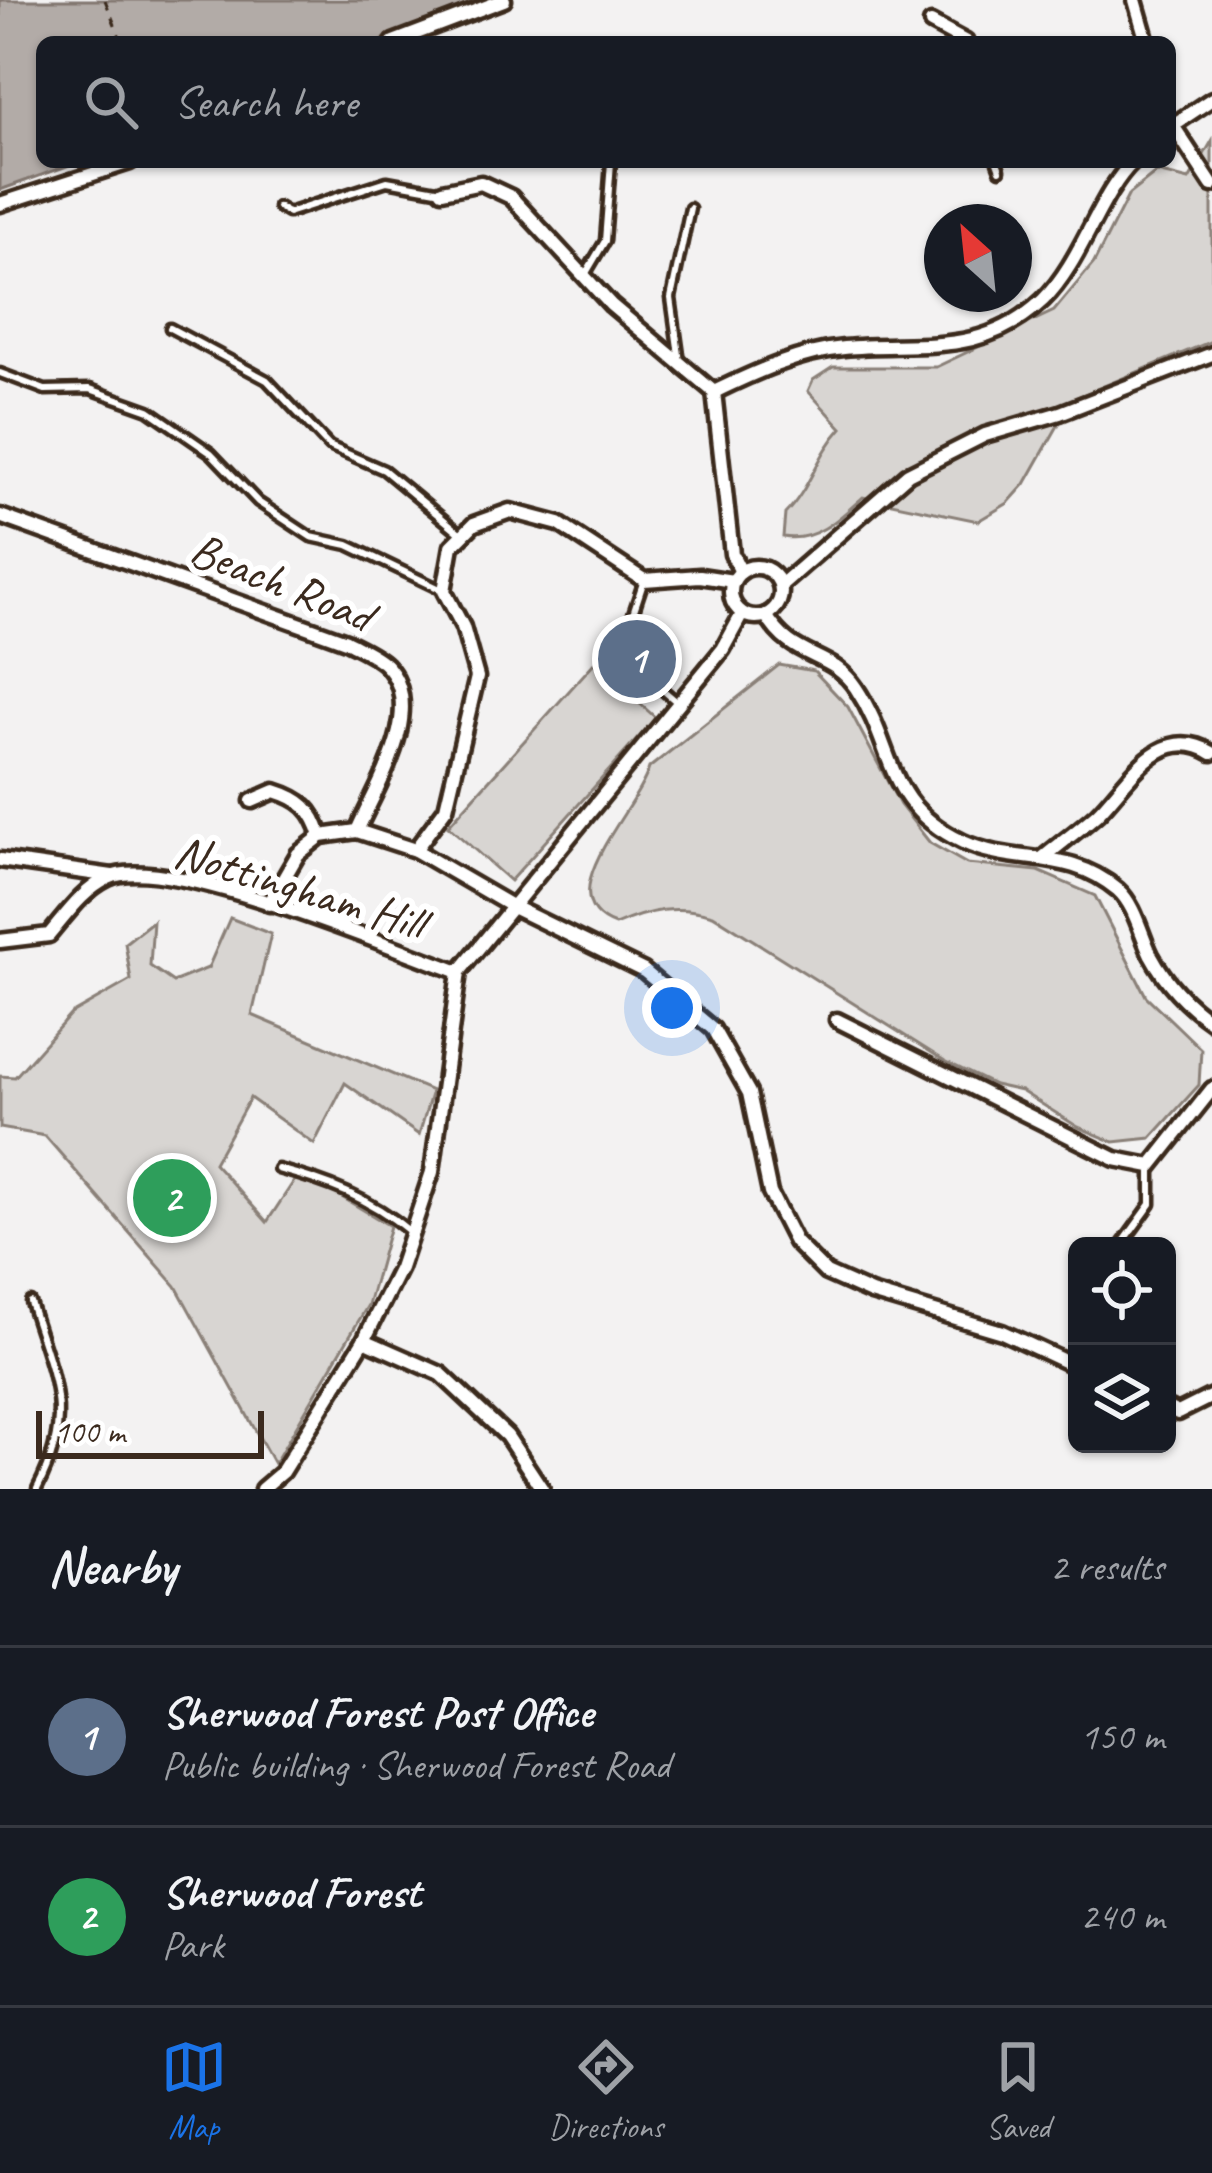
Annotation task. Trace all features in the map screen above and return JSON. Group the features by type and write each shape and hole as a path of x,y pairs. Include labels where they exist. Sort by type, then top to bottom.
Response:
{"street":[{"path":"409,36 504,0"},
{"path":"1135,0 1145,36"},
{"path":"932,23 955,36"},
{"path":"1176,121 1212,100"},
{"path":"1176,133 1212,185"},
{"path":"0,204 111,168"},
{"path":"714,392 758,370 843,348 912,350 984,338 1042,300 1089,238 1123,168"},
{"path":"442,190 482,183 511,197 584,276 714,392 736,576 734,605 742,614 766,615"},
{"path":"781,585 908,474 985,435 1060,413 1212,354"},
{"path":"415,850 446,808 477,677 463,627 444,591 452,546 474,524 510,511 559,524 644,580 736,576 764,568 781,585 781,597 766,615"},
{"name":"Beach Road","path":"0,516 324,633 384,662 398,681 402,707 397,737 357,831"},
{"path":"272,1486 364,1340 412,1233 432,1172 459,972 723,649 742,614"},
{"path":"766,615 781,641 830,664 856,688 885,760 910,803 923,815 967,844 1090,867 1124,895 1153,958 1177,993 1212,1022"},
{"path":"1044,857 1100,811 1130,770 1162,749 1199,745 1212,753"},
{"path":"251,801 274,791 298,798 315,816 321,836"},
{"path":"269,904 298,854 321,836 357,831 415,850 514,907 644,971 713,1029 748,1093 770,1192 795,1242 826,1273 1002,1333 1068,1362"},
{"path":"0,860 112,876"},
{"name":"Nottingham Hill","path":"0,941 49,935 82,896 112,876 182,877 459,972"},
{"path":"837,1020 1115,1159 1151,1166 1212,1089"},
{"path":"364,1340 441,1374 508,1436 542,1489"},
{"path":"1176,1409 1212,1396"}],"lane":[{"path":"584,276 604,242 610,168"},
{"path":"278,206 288,213 387,181 442,190"},
{"path":"681,365 671,298 690,208"},
{"path":"170,328 267,380 329,446 384,470 462,536"},
{"path":"0,373 44,390 90,389 149,410 211,453 258,502 311,537 348,545 444,591"},
{"path":"644,580 618,645 625,661 678,704"},
{"path":"1127,1237 1150,1204 1151,1166"},
{"path":"278,1169 322,1181 380,1207 412,1233"},
{"path":"30,1302 58,1394 60,1438 37,1489"}],"path":[{"path":"105,0 120,36"}],"shaded area":[{"path":"0,0 477,0 393,36 36,36 36,168 61,168 0,190"},
{"path":"1212,141 1212,341 1073,399 1025,484 1008,503 978,521 863,497 817,532 783,537 785,514 842,428 808,391 813,380 833,367 936,367 1054,311 1094,263 1129,194 1157,172 1189,180"},
{"path":"594,663 656,718 510,881 448,826"},
{"path":"779,665 814,671 848,707 900,805 930,843 967,864 1038,871 1095,896 1146,996 1201,1049 1199,1085 1151,1138 1114,1142 1078,1127 1021,1091 994,1085 945,1061 713,915 663,910 615,925 596,913 589,895 591,875 649,768"},
{"path":"230,918 271,934 252,1015 432,1091 419,1135 345,1083 314,1144 250,1098 214,1163 267,1222 300,1172 390,1226 368,1305 274,1464 176,1286 45,1136 0,1128 0,1076 15,1077 71,1014 131,980 125,943 153,921 150,966 173,982 208,968"}],"place":[{"name":"Sherwood Forest Post Office","path":"637,659"},
{"name":"Sherwood Forest","path":"172,1198"}]}
